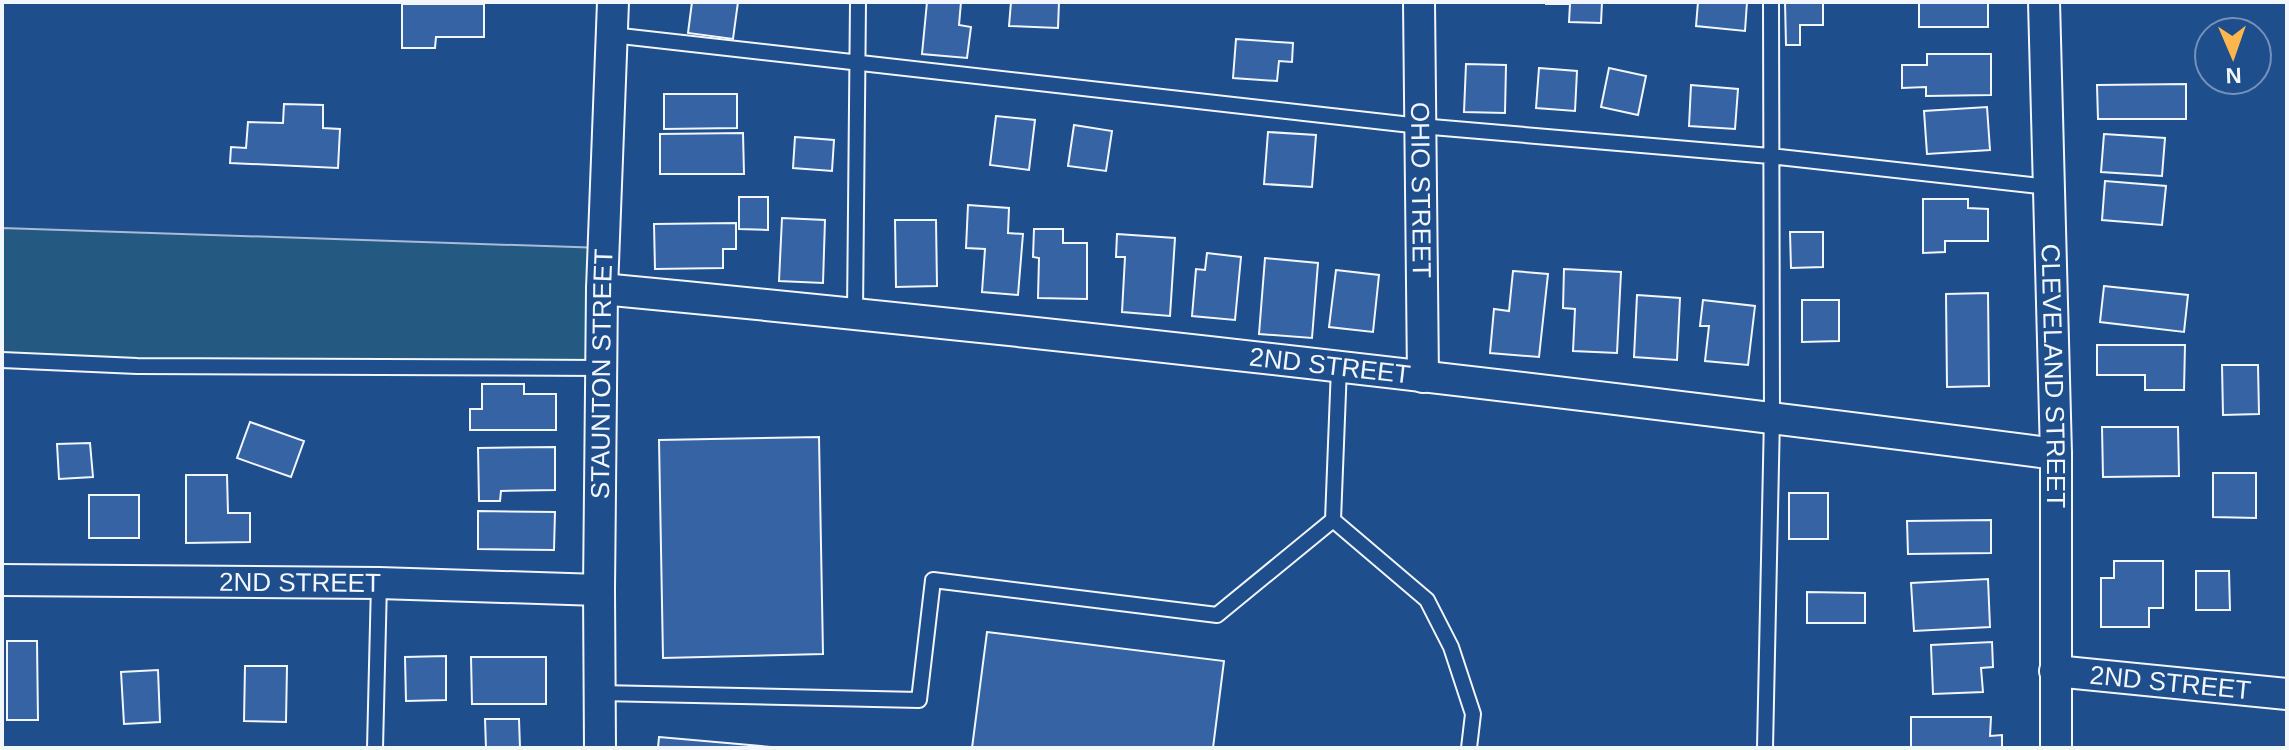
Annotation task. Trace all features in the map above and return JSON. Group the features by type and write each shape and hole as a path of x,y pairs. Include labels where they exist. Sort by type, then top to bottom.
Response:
{"street":[{"name":"STAUNTON STREET","path":"600,748 602,289 613,2"},
{"name":"OHIO STREET","path":"1419,2 1423,377"},
{"name":"CLEVELAND STREET","path":"2044,2 2056,454 2056,748"},
{"name":"2ND STREET","path":"602,289 855,313 1339,367 1772,417 2056,454"},
{"name":"2ND STREET","path":"2,580 379,583 599,590"},
{"name":"2ND STREET","path":"2055,671 2287,694"}],"lane":[{"path":"855,313 858,2"},
{"path":"1765,748 1772,417 1771,2"},
{"path":"612,35 1420,126 1770,156 2049,187"},
{"path":"2,360 137,366 601,368"},
{"path":"600,693 919,700 933,580 1217,615 1333,520 1339,367"},
{"path":"1333,520 1427,600 1451,647 1473,714 1469,748"},
{"path":"375,748 379,583"}],"shaded area":[{"path":"2,228 604,248 601,368 2,360"}],"building":[{"path":"692,2 738,2 733,39 688,33"},
{"path":"927,2 961,2 959,25 971,27 967,58 922,54"},
{"path":"1011,2 1059,2 1058,28 1009,26"},
{"path":"1546,2 1602,2 1601,23 1569,22 1570,4"},
{"path":"1698,2 1747,2 1745,31 1696,26"},
{"path":"1785,2 1823,2 1823,25 1800,25 1800,45 1786,45"},
{"path":"1919,2 1988,2 1988,27 1919,27"},
{"path":"402,4 484,4 484,37 436,37 435,48 402,48"},
{"path":"1236,39 1293,43 1292,62 1279,61 1277,81 1233,78"},
{"path":"1927,54 1991,54 1991,95 1926,96 1926,87 1902,88 1902,65 1927,65"},
{"path":"1466,64 1506,65 1505,113 1464,112"},
{"path":"1539,68 1577,71 1575,111 1536,108"},
{"path":"1609,68 1646,76 1638,115 1601,107"},
{"path":"2186,84 2186,119 2098,119 2097,85"},
{"path":"1691,85 1738,89 1735,129 1689,126"},
{"path":"664,94 737,94 737,128 664,129"},
{"path":"284,104 323,105 323,128 340,129 338,168 230,163 231,147 246,148 248,122 283,123"},
{"path":"1987,107 1990,150 1927,154 1924,111"},
{"path":"996,116 1035,120 1029,170 990,165"},
{"path":"1074,125 1112,131 1106,171 1068,166"},
{"path":"1268,132 1316,135 1312,187 1264,184"},
{"path":"743,133 744,174 660,174 660,134"},
{"path":"2104,134 2165,138 2162,176 2101,172"},
{"path":"795,137 834,140 832,171 793,168"},
{"path":"2105,181 2166,186 2162,225 2102,220"},
{"path":"739,197 768,197 768,230 739,229"},
{"path":"1923,199 1968,199 1968,208 1988,209 1988,241 1945,241 1945,252 1923,253"},
{"path":"968,205 1009,208 1008,233 1023,234 1018,295 982,292 985,249 966,248"},
{"path":"782,218 825,220 823,283 779,281"},
{"path":"895,220 936,220 937,286 896,287"},
{"path":"736,223 736,249 723,249 723,268 655,269 654,224"},
{"path":"1034,229 1063,229 1063,243 1087,243 1087,299 1038,298 1039,258 1033,257"},
{"path":"1790,232 1823,232 1823,267 1791,268"},
{"path":"1117,234 1175,238 1170,316 1122,312 1125,257 1116,257"},
{"path":"1207,253 1241,257 1235,320 1192,316 1196,269 1205,270"},
{"path":"1265,258 1318,263 1312,338 1259,334"},
{"path":"1564,269 1621,272 1617,353 1573,351 1575,309 1563,308"},
{"path":"1336,270 1379,275 1373,332 1329,327"},
{"path":"1513,271 1548,274 1539,357 1490,353 1494,309 1509,311"},
{"path":"2104,286 2188,295 2184,332 2100,322"},
{"path":"1988,293 1989,386 1947,387 1946,294"},
{"path":"1637,295 1680,298 1677,360 1634,357"},
{"path":"1703,300 1755,306 1748,365 1705,361 1709,326 1700,326"},
{"path":"1802,300 1839,300 1839,341 1802,342"},
{"path":"2097,345 2185,345 2184,390 2145,390 2145,375 2097,375"},
{"path":"2222,365 2258,365 2259,414 2223,415"},
{"path":"482,384 524,384 524,394 556,394 556,430 470,430 470,409 482,409"},
{"path":"250,422 304,441 291,477 237,458"},
{"path":"2102,427 2178,427 2179,476 2103,477"},
{"path":"819,437 823,654 663,658 659,440"},
{"path":"90,443 93,477 59,479 57,444"},
{"path":"555,447 555,490 501,491 500,501 479,501 478,448"},
{"path":"2213,473 2256,473 2256,518 2213,517"},
{"path":"186,475 227,475 228,513 250,513 250,542 186,543"},
{"path":"1789,493 1828,493 1828,539 1789,539"},
{"path":"89,495 139,495 139,538 89,538"},
{"path":"478,511 555,512 554,550 478,549"},
{"path":"1991,520 1991,553 1908,554 1907,521"},
{"path":"2114,561 2163,561 2163,608 2149,608 2149,627 2101,627 2101,578 2114,578"},
{"path":"2196,571 2229,571 2230,610 2196,610"},
{"path":"1988,579 1990,627 1914,631 1911,583"},
{"path":"1807,592 1865,593 1865,623 1807,623"},
{"path":"987,632 1224,661 1213,748 972,748"},
{"path":"7,641 37,641 38,720 7,720"},
{"path":"1992,642 1993,667 1981,668 1983,692 1933,694 1931,645"},
{"path":"446,656 446,700 406,701 405,657"},
{"path":"471,657 546,657 546,704 472,704"},
{"path":"245,666 287,666 286,722 244,721"},
{"path":"158,670 160,722 124,724 121,672"},
{"path":"1911,717 1991,717 1990,736 2002,735 2002,748 1911,748"},
{"path":"485,719 519,719 520,748 486,748"},
{"path":"659,737 783,748 658,748"}]}
